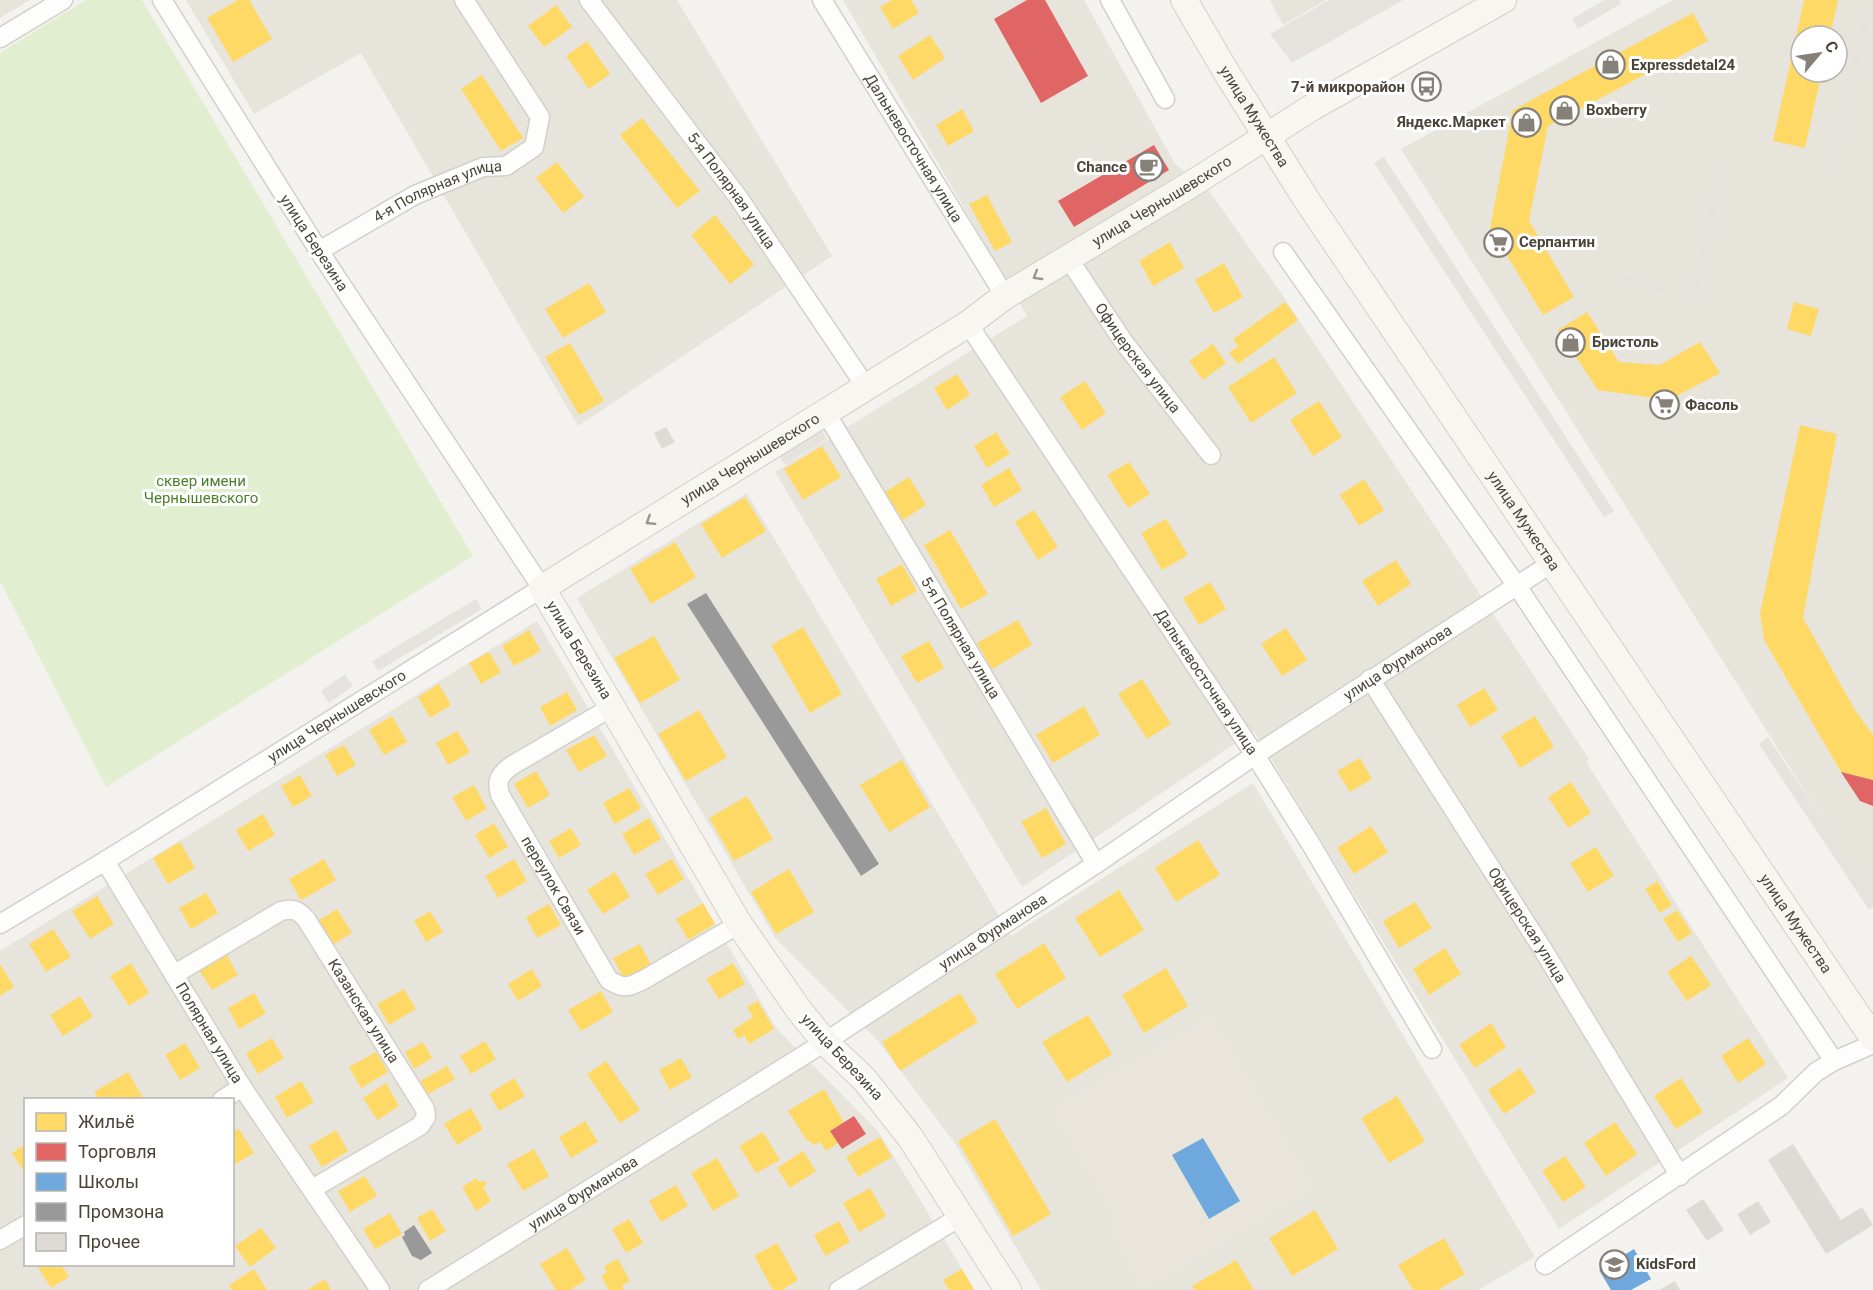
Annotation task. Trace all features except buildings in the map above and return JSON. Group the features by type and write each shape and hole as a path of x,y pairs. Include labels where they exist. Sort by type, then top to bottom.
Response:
{"street":[{"path":"0,38 63,0"},
{"name":"улица Березина","path":"162,0 319,251 542,588 739,924 799,1010 825,1042 879,1096 910,1137 1008,1290"},
{"name":"4-я Полярная улица","path":"319,251 415,195 483,167 506,166 534,147 540,117 464,0"},
{"name":"5-я Полярная улица","path":"589,0 738,197 866,387"},
{"name":"Дальневосточная улица","path":"822,0 1005,296"},
{"path":"1110,0 1165,99"},
{"name":"улица Мужества","path":"1184,0 1306,199 1873,1038"},
{"name":"улица Чернышевского","path":"0,924 826,413 968,324 1005,296 1311,108 1503,0"},
{"path":"1283,252 1517,586 1834,1061"},
{"name":"Офицерская улица","path":"1068,258 1124,341 1211,455"},
{"name":"Дальневосточная улица","path":"968,324 1255,755 1432,1049"},
{"name":"5-я Полярная улица","path":"826,413 1096,864"},
{"name":"улица Фурманова","path":"428,1290 825,1042 1096,864 1370,679 1552,563"},
{"name":"Офицерская улица","path":"1370,679 1542,948 1680,1176"},
{"name":"переулок Связи","path":"612,707 501,774 497,783 506,805 609,980 619,986 630,987 739,924"},
{"name":"Полярная улица","path":"105,861 242,1087 380,1290"},
{"name":"Казанская улица","path":"175,974 281,911 291,908 299,911 306,919 425,1109 426,1117 420,1125 312,1189"},
{"path":"1545,1265 1781,1106 1816,1072 1834,1061 1873,1044"},
{"path":"225,1098 242,1087"},
{"path":"839,1290 960,1217"},
{"path":"0,1240 24,1226"}],"shaded area":[{"path":"0,0 30,0 0,18"},
{"path":"186,0 677,0 832,256 578,426 361,53 254,114"},
{"path":"843,0 1084,0 1175,164 1210,192 1279,290 1589,759 1586,762 1788,1078 1559,1229 1254,731 1022,887 775,472 1027,316"},
{"path":"1270,0 1326,0 1283,25"},
{"path":"1329,0 1403,0 1292,63 1270,34"},
{"path":"1604,0 1619,0 1621,4 1578,29 1572,19"},
{"path":"1673,0 1873,0 1873,900 1401,149"},
{"path":"1863,6 1873,8 1838,163 1827,160 1845,84 1849,84 1849,66"},
{"path":"1384,157 1614,511 1604,517 1374,163"},
{"path":"1717,163 1728,166 1699,299 1688,297"},
{"path":"1619,271 1667,285 1665,295 1616,282"},
{"path":"821,429 827,439 785,465 779,455"},
{"path":"747,493 1011,936 1253,783 1535,1257 1478,1290 1041,1290 954,1142 878,1041 775,938 577,598"},
{"path":"476,599 482,609 378,671 372,661"},
{"path":"537,621 777,1029 878,1131 975,1290 0,1290 0,951"},
{"path":"345,674 353,686 329,703 321,691"},
{"path":"1768,737 1873,896 1873,907 1869,910 1759,744"},
{"path":"1210,1020 1310,1186 1144,1287 1111,1228 1121,1222 1055,1110"}],"green space":[{"name":"сквер имени Чернышевского","path":"86,0 142,0 473,556 106,787 0,581 0,53"}],"place":[{"name":"Expressdetal24","path":"1610,65"},
{"name":"7-й микрорайон","path":"1426,87"},
{"name":"Boxberry","path":"1565,110"},
{"name":"Яндекс.Маркет","path":"1527,122"},
{"name":"Chance","path":"1148,167"},
{"name":"Серпантин","path":"1498,242"},
{"name":"Бристоль","path":"1571,342"},
{"name":"Фасоль","path":"1664,405"},
{"name":"KidsFord","path":"1615,1264"}]}
